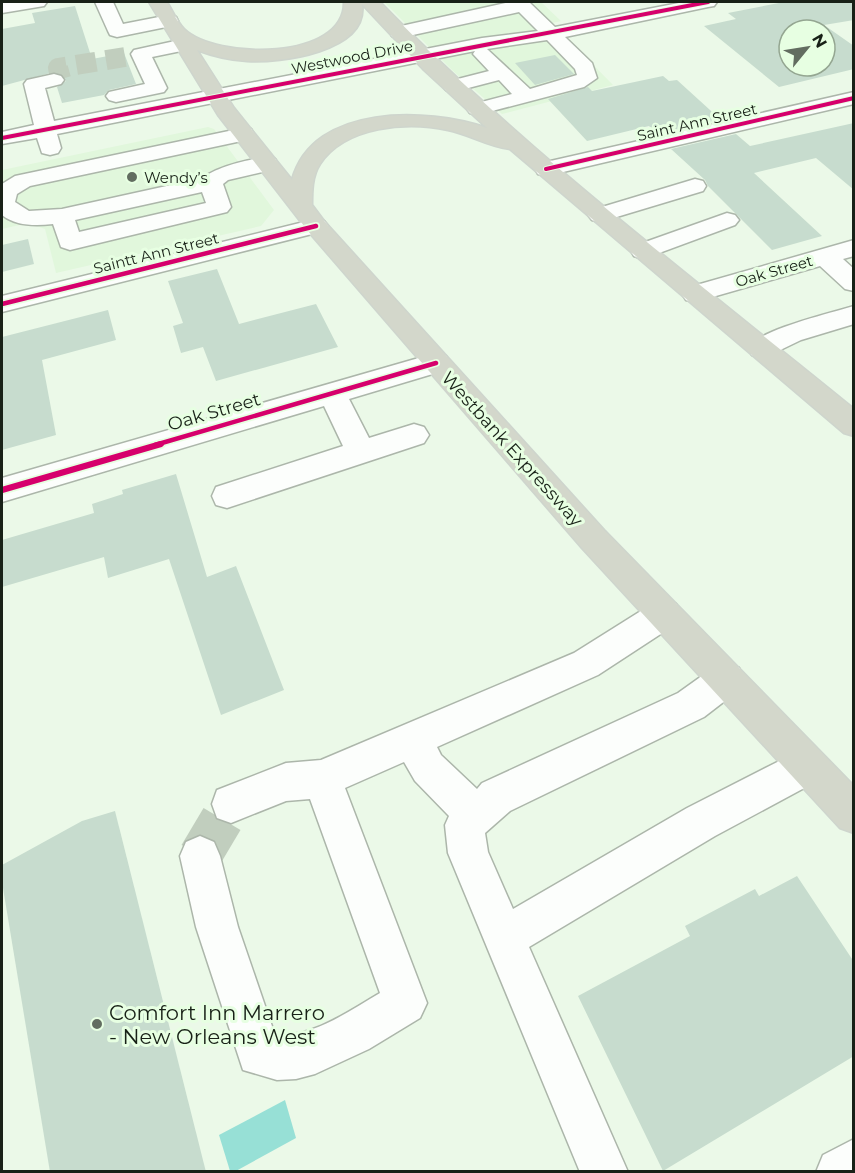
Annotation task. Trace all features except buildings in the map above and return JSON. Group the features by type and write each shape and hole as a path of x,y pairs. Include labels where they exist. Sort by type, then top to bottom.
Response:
{"highway":[{"path":"176,33 206,48 234,55 284,54 323,44 336,36 367,2 426,61 521,148 694,294 851,419"},
{"name":"Westbank Expressway","path":"176,33 220,104 308,216 593,539 854,814"},
{"path":"308,216 302,179 309,162 320,148 345,133 403,121 446,123 521,148"}],"street":[{"path":"2,8 38,2"},
{"path":"104,2 117,31 176,33"},
{"path":"453,86 504,56 558,41 596,24 697,3 706,22"},
{"path":"399,32 521,4 585,67 587,78 577,83 477,109"},
{"path":"579,9 596,24"},
{"path":"458,19 504,56 526,96"},
{"path":"143,73 176,33"},
{"name":"Westwood Drive","path":"2,158 43,121 220,104 426,61 504,56"},
{"name":"Westwood Drive","path":"2,138 143,73 220,104"},
{"path":"43,121 56,86"},
{"name":"Saint Ann Street","path":"546,169 854,98"},
{"path":"243,134 23,181 7,190 3,203 9,213 22,218 62,216 267,164"},
{"path":"70,242 219,207 215,179 216,160 199,144"},
{"path":"643,251 656,221 695,186"},
{"path":"600,215 656,221 727,220"},
{"path":"62,216 82,284"},
{"name":"Saintt Ann Street","path":"2,304 82,284 308,216"},
{"name":"Oak Street","path":"694,294 854,248"},
{"path":"824,256 854,283"},
{"path":"760,348 792,334 854,315"},
{"name":"Oak Street","path":"2,490 436,363"},
{"path":"332,393 361,452"},
{"path":"227,496 414,435"},
{"path":"231,804 286,782 322,779 586,664 664,614"},
{"path":"604,1172 468,852 465,825 496,797 691,705 726,679"},
{"path":"412,740 428,768 476,816"},
{"path":"504,938 701,822 808,766"},
{"path":"200,856 217,927 258,1054 272,1059 312,1054 405,1003 322,779"},
{"path":"840,1172 854,1162"}],"shaded area":[{"path":"384,2 541,2 561,21 552,23 613,85 502,114 453,71"},
{"path":"208,127 214,129 274,210 261,226 56,273 45,229 28,223 2,229 2,170"}],"water":[{"path":"285,1100 296,1138 236,1171 230,1171 219,1135"}],"tunnel":[{"path":"61,79 58,68 125,57"},
{"path":"200,856 231,804"}],"cycle path":[{"path":"2,138 708,2"},
{"path":"546,169 854,98"},
{"path":"2,304 316,226"},
{"path":"2,490 436,363"}],"place":[{"name":"Wendy’s","path":"132,177"},
{"name":"Comfort Inn Marrero - New Orleans West","path":"97,1024"}]}
